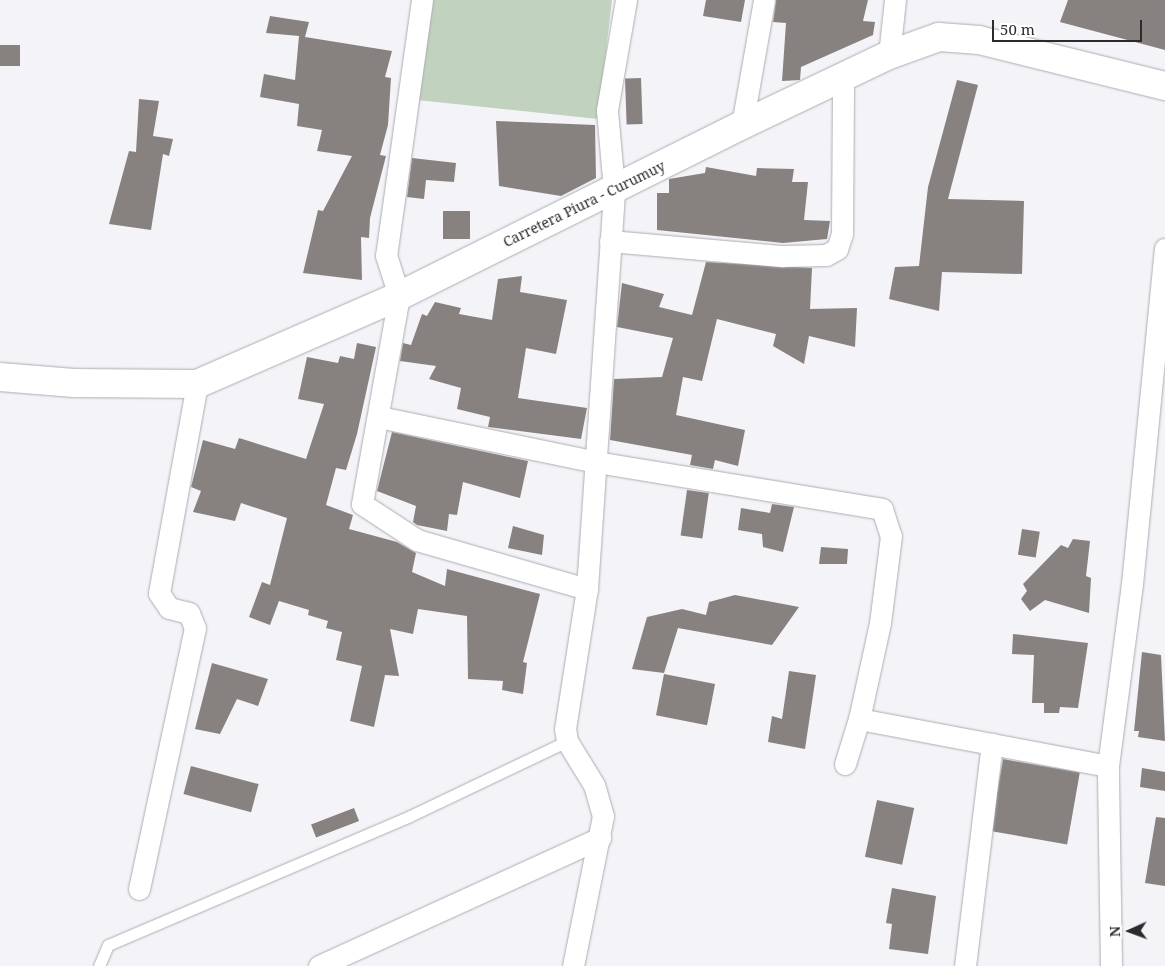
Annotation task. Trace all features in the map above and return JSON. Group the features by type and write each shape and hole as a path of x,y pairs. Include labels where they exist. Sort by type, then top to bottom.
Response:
{"main road":[{"name":"Carretera Piura - Curumuy","path":"0,377 74,383 197,384 400,296 742,126 843,80 890,55 939,37 959,37 1165,86"}],"street":[{"path":"422,0 386,255 400,296 362,504 417,540 587,588"},
{"path":"573,966 600,838 600,800 567,741 587,588 614,189 607,110 626,0"},
{"path":"742,126 764,0"},
{"path":"890,55 896,0"},
{"path":"610,241 783,256 826,255 837,249 842,234 843,80"},
{"path":"1111,966 1108,766 1132,584 1165,249"},
{"path":"139,889 194,628 189,613 169,608 159,593 197,384"},
{"path":"379,418 596,462 882,509 891,536 880,623 859,719 845,764"},
{"path":"859,719 1108,766"},
{"path":"965,966 992,744"},
{"path":"319,966 600,838"}],"lane":[{"path":"99,966 108,945 410,816 567,741"}],"green space":[{"path":"430,0 612,0 598,119 417,100"}],"building":[{"path":"706,0 745,0 741,22 703,16"},
{"path":"776,0 868,0 863,21 875,22 873,35 801,67 800,80 782,81 786,23 773,22"},
{"path":"1068,0 1165,0 1165,50 1060,22"},
{"path":"270,16 309,22 305,37 392,51 385,77 391,78 388,125 380,155 386,156 370,218 369,238 361,237 362,280 303,273 318,210 323,211 352,156 317,151 322,130 297,126 299,104 260,97 264,74 295,80 299,36 266,33"},
{"path":"0,45 20,45 20,66 0,66"},
{"path":"641,78 643,124 627,125 625,79"},
{"path":"957,80 978,85 948,199 1024,201 1022,274 942,272 939,311 889,299 895,267 919,266 928,187"},
{"path":"139,99 159,101 153,136 173,139 169,156 163,154 151,230 109,224 129,151 136,152"},
{"path":"496,121 595,125 596,178 561,196 499,186"},
{"path":"412,158 456,163 454,182 426,180 424,199 407,197"},
{"path":"706,167 756,176 757,168 794,169 792,182 808,182 804,220 830,221 827,239 783,243 657,230 657,193 669,193 669,179 705,173"},
{"path":"443,211 470,211 470,239 443,239"},
{"path":"706,262 812,268 810,309 857,308 855,347 809,336 804,364 773,346 776,334 717,319 702,381 683,377 676,415 745,430 738,466 715,460 713,469 690,465 692,455 610,440 614,379 662,377 673,338 617,327 622,283 664,294 659,307 692,315"},
{"path":"522,276 520,292 567,300 556,354 526,348 518,398 587,408 581,439 488,427 490,417 457,409 461,388 429,379 436,366 400,361 403,343 411,345 422,314 427,316 435,302 461,308 459,314 492,320 498,279"},
{"path":"357,343 376,347 357,434 346,470 336,468 326,505 353,515 349,529 397,542 416,553 412,572 445,586 447,569 540,594 523,662 527,663 523,694 502,690 503,681 468,679 467,616 418,609 413,634 390,629 399,676 385,675 374,727 350,721 362,666 336,660 342,632 326,628 328,621 308,615 309,610 279,601 270,625 249,617 262,582 270,585 287,518 241,503 235,521 193,512 201,491 191,487 203,440 235,449 239,438 306,459 324,404 298,399 307,357 338,363 340,356 354,359"},
{"path":"392,432 528,461 520,498 463,482 457,515 449,514 447,531 417,525 413,522 416,506 377,491"},
{"path":"687,490 709,493 702,539 681,536"},
{"path":"772,504 794,507 783,552 763,547 762,534 738,530 741,508 770,513"},
{"path":"513,526 544,535 542,555 508,548"},
{"path":"1022,529 1040,532 1036,557 1018,555"},
{"path":"1073,539 1090,541 1086,576 1091,578 1089,613 1045,600 1030,611 1021,599 1027,591 1023,584 1061,545 1068,548"},
{"path":"821,547 848,549 847,564 819,564"},
{"path":"735,595 799,607 772,645 678,628 664,673 632,669 647,617 682,609 706,615 709,602"},
{"path":"1013,634 1088,643 1078,708 1060,707 1059,713 1044,713 1044,703 1032,703 1034,655 1012,654"},
{"path":"1142,652 1161,655 1165,741 1138,737 1139,731 1134,731"},
{"path":"212,663 268,679 258,706 237,699 220,734 195,729"},
{"path":"789,671 816,675 805,749 768,742 772,716 782,719"},
{"path":"664,674 715,684 707,725 656,715"},
{"path":"1003,759 1080,773 1067,844 990,831"},
{"path":"191,766 259,784 251,812 183,794"},
{"path":"1142,768 1165,772 1165,791 1140,787"},
{"path":"877,800 914,808 902,865 865,857"},
{"path":"354,808 359,821 316,838 311,824"},
{"path":"1156,817 1165,818 1165,886 1145,883"},
{"path":"892,888 936,896 928,954 889,949 892,924 886,923"}]}
